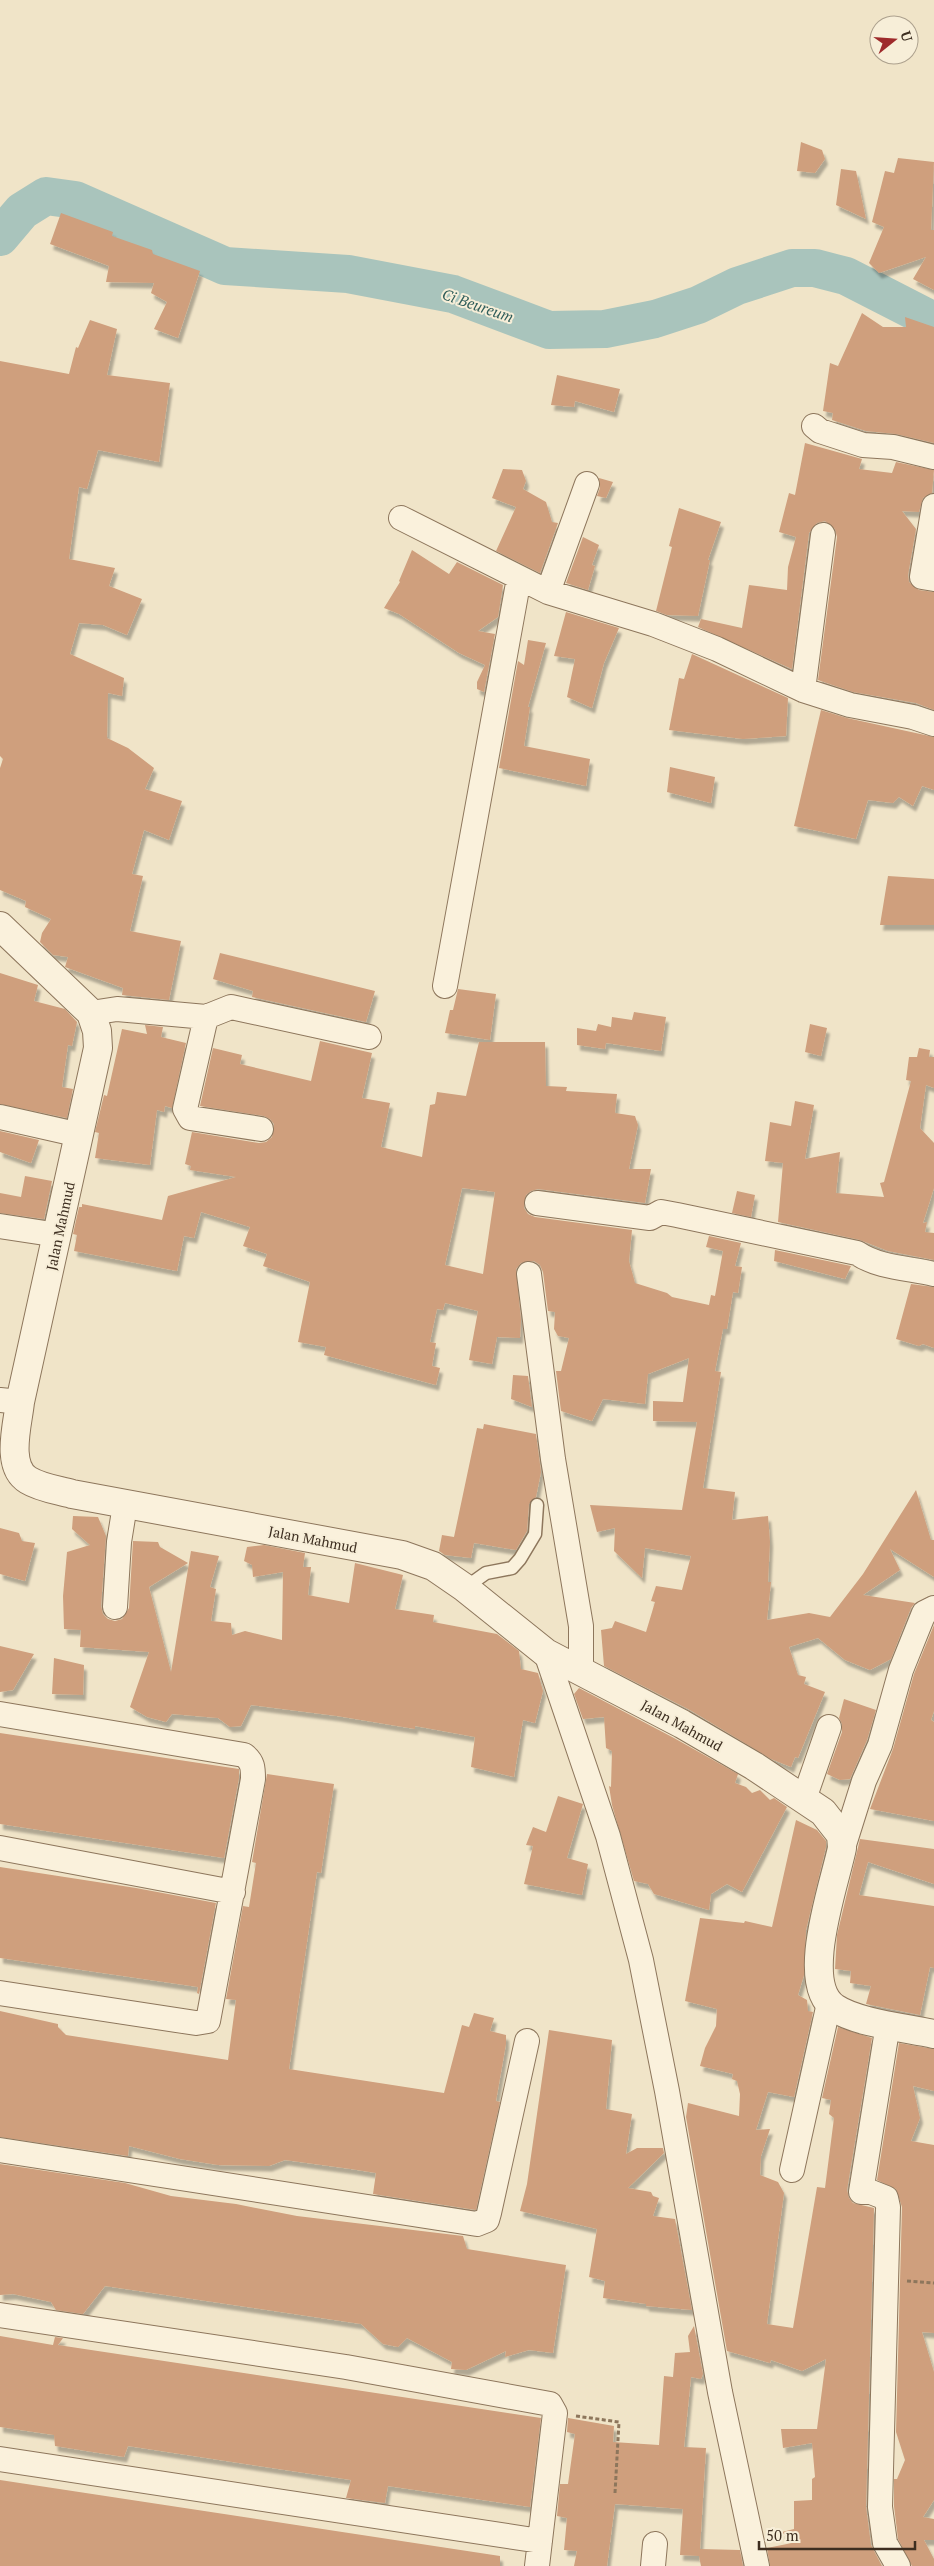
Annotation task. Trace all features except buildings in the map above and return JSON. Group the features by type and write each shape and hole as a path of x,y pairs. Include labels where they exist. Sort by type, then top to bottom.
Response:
{"street":[{"path":"814,426 820,431 863,445 893,447 934,457"},
{"path":"548,592 586,484"},
{"path":"934,506 931,550 922,576 934,578"},
{"path":"401,518 548,592 653,624 717,649 803,690 850,705 913,717 934,724"},
{"path":"803,690 823,535"},
{"path":"445,986 520,578"},
{"path":"0,926 91,1013 117,1009 206,1016 231,1007 368,1037"},
{"name":"Jalan Mahmud","path":"91,1013 97,1031 98,1048 80,1135 58,1235 10,1401 14,1453 19,1469 26,1479 72,1494 411,1558 433,1566 465,1588 546,1653 690,1729 754,1766 804,1799 832,1821 841,1835 842,1851 819,1948 821,1984 829,2003"},
{"path":"206,1016 185,1109 186,1114 190,1118 261,1130"},
{"path":"0,1117 80,1135"},
{"path":"537,1203 650,1218 656,1213 661,1212 857,1253 878,1264 934,1274"},
{"path":"0,1226 58,1235"},
{"path":"529,1274 553,1459 581,1626 581,1671"},
{"path":"115,1607 119,1542 125,1505"},
{"path":"842,1851 864,1781 880,1745 901,1670 924,1613 934,1608"},
{"path":"546,1653 608,1836 640,1960 667,2091 720,2392 756,2566"},
{"path":"0,1714 244,1755 253,1766 253,1779 208,2021 203,2024 0,1993"},
{"path":"804,1799 829,1726"},
{"path":"0,1848 233,1892"},
{"path":"792,2170 829,2003 849,2015 934,2034"},
{"path":"888,2024 861,2192 871,2192 886,2198 888,2207 880,2507 885,2543 898,2566"},
{"path":"0,2150 477,2224 487,2220 489,2214 527,2041"},
{"path":"0,2315 346,2367 550,2404 555,2413 538,2566"},
{"path":"0,2459 540,2541"}],"lane":[{"path":"465,1588 486,1573 512,1568 535,1534 536,1506"}],"path":[{"path":"555,2413 619,2422 615,2492"}],"waterway":[{"name":"Ci Beureum","path":"0,237 22,211 46,196 75,200 225,266 348,274 453,294 549,330 605,329 655,319 698,305 737,286 792,268 815,268 846,276 934,321"}]}
